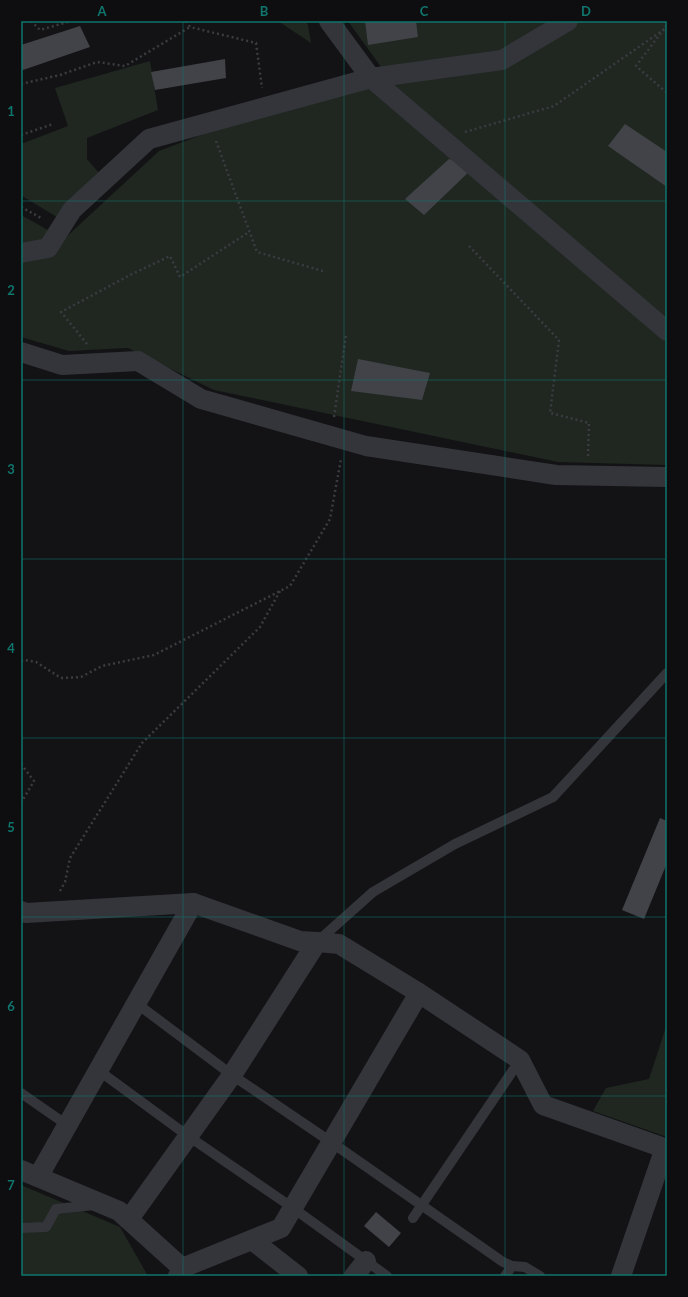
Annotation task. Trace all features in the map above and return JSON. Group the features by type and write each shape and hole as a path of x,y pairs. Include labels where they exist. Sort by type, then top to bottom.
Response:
{"street":[{"path":"329,21 371,78 667,331"},
{"path":"21,253 48,248 72,210 149,139 371,78 502,60 568,21"},
{"path":"21,352 62,365 138,361 201,399 366,446 556,474 667,477"},
{"path":"193,903 67,1125 29,1173 119,1210 180,1272 281,1228 418,993"},
{"path":"23,915 47,911 193,903 300,941 338,944 418,993 520,1060 543,1105 666,1148 621,1276"},
{"path":"129,1219 232,1075 317,942"},
{"path":"252,1240 298,1276"}],"lane":[{"path":"317,942 372,892 455,844 553,797 667,673"},
{"path":"136,1003 232,1075 503,1262 512,1266 525,1267 540,1276"},
{"path":"412,1218 520,1060"},
{"path":"98,1070 188,1136 293,1208 360,1268 387,1276"},
{"path":"21,1093 67,1125"},
{"path":"21,1228 46,1227 56,1209 105,1204"},
{"path":"505,1276 512,1266"}],"path":[{"path":"31,21 40,30 71,21"},
{"path":"186,21 190,27 256,43 264,107"},
{"path":"666,21 666,28 636,66 667,93"},
{"path":"21,84 60,75 97,62 125,66 190,27"},
{"path":"441,138 554,106 666,28"},
{"path":"209,122 257,252 326,272"},
{"path":"21,135 53,124"},
{"path":"21,207 60,228"},
{"path":"101,363 61,312 132,274 170,256 180,277 249,232"},
{"path":"469,246 559,340 550,413 589,423 587,475"},
{"path":"21,661 36,662 61,678 81,677 102,666 154,655 290,586 330,519 346,334"},
{"path":"47,911 65,882 70,858 142,744 260,627 281,591"},
{"path":"21,764 34,782 21,803"}],"shaded area":[{"path":"278,21 305,21 308,25 311,43"},
{"path":"348,21 667,21 667,465 558,462 214,390 128,348 69,351 21,337 21,215 64,239 159,151 381,67"},
{"path":"150,61 158,110 87,138 87,159 99,173 57,217 22,196 21,144 68,126 55,88"},
{"path":"667,1024 667,1137 593,1111 606,1088 649,1079"},
{"path":"21,1185 120,1227 148,1276 21,1276"}],"building":[{"path":"365,21 416,21 418,37 368,45"},
{"path":"80,26 90,47 23,70 21,65 21,45"},
{"path":"225,59 226,78 155,90 151,72"},
{"path":"625,124 667,152 667,187 608,146"},
{"path":"449,159 474,167 424,215 405,199"},
{"path":"358,359 430,373 422,400 351,391"},
{"path":"660,818 667,821 667,863 644,919 622,910"},
{"path":"376,1212 401,1233 389,1247 364,1226"}]}
